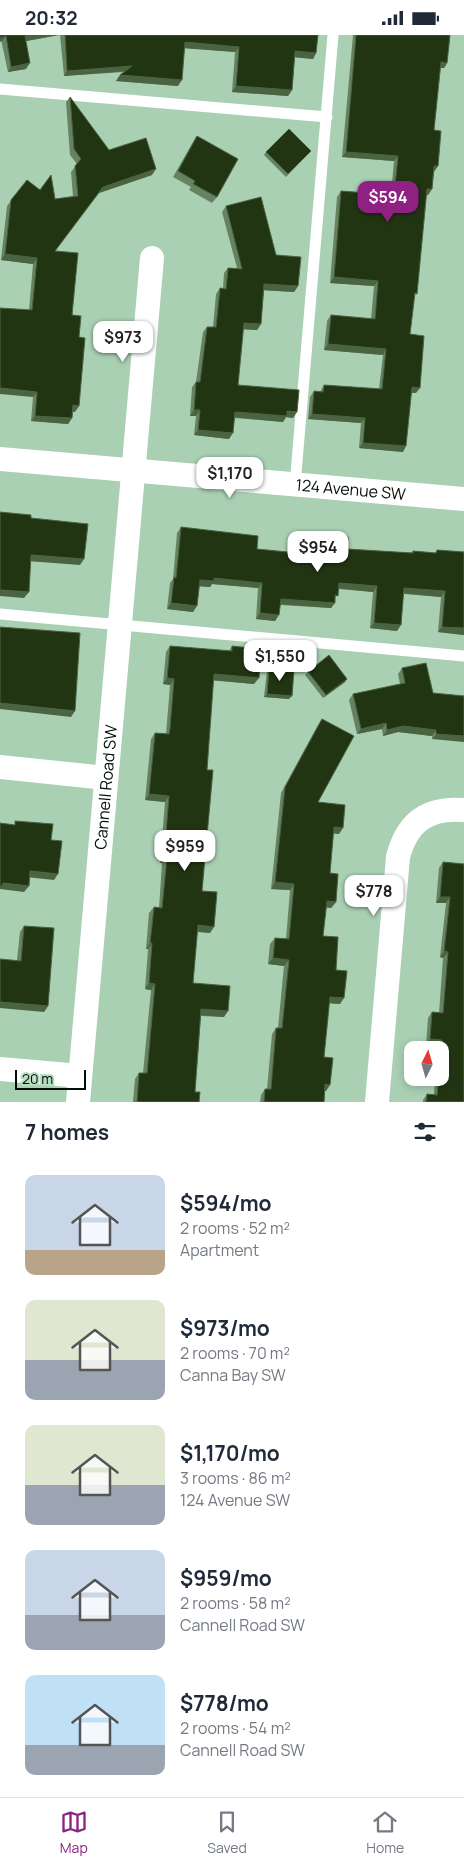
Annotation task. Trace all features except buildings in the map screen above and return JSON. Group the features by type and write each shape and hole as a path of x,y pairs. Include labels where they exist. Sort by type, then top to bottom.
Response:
{"street":[{"name":"Cannell Road SW","path":"78,1102 152,258"},
{"name":"124 Avenue SW","path":"0,459 464,499"},
{"path":"464,494 464,499"},
{"path":"0,767 106,778"},
{"path":"377,1102 398,857 402,841 411,827 427,815 442,811 464,810"},
{"path":"0,1069 80,1075"}],"lane":[{"path":"295,485 334,35"},
{"path":"0,89 326,117"},
{"path":"0,614 464,656"}]}
